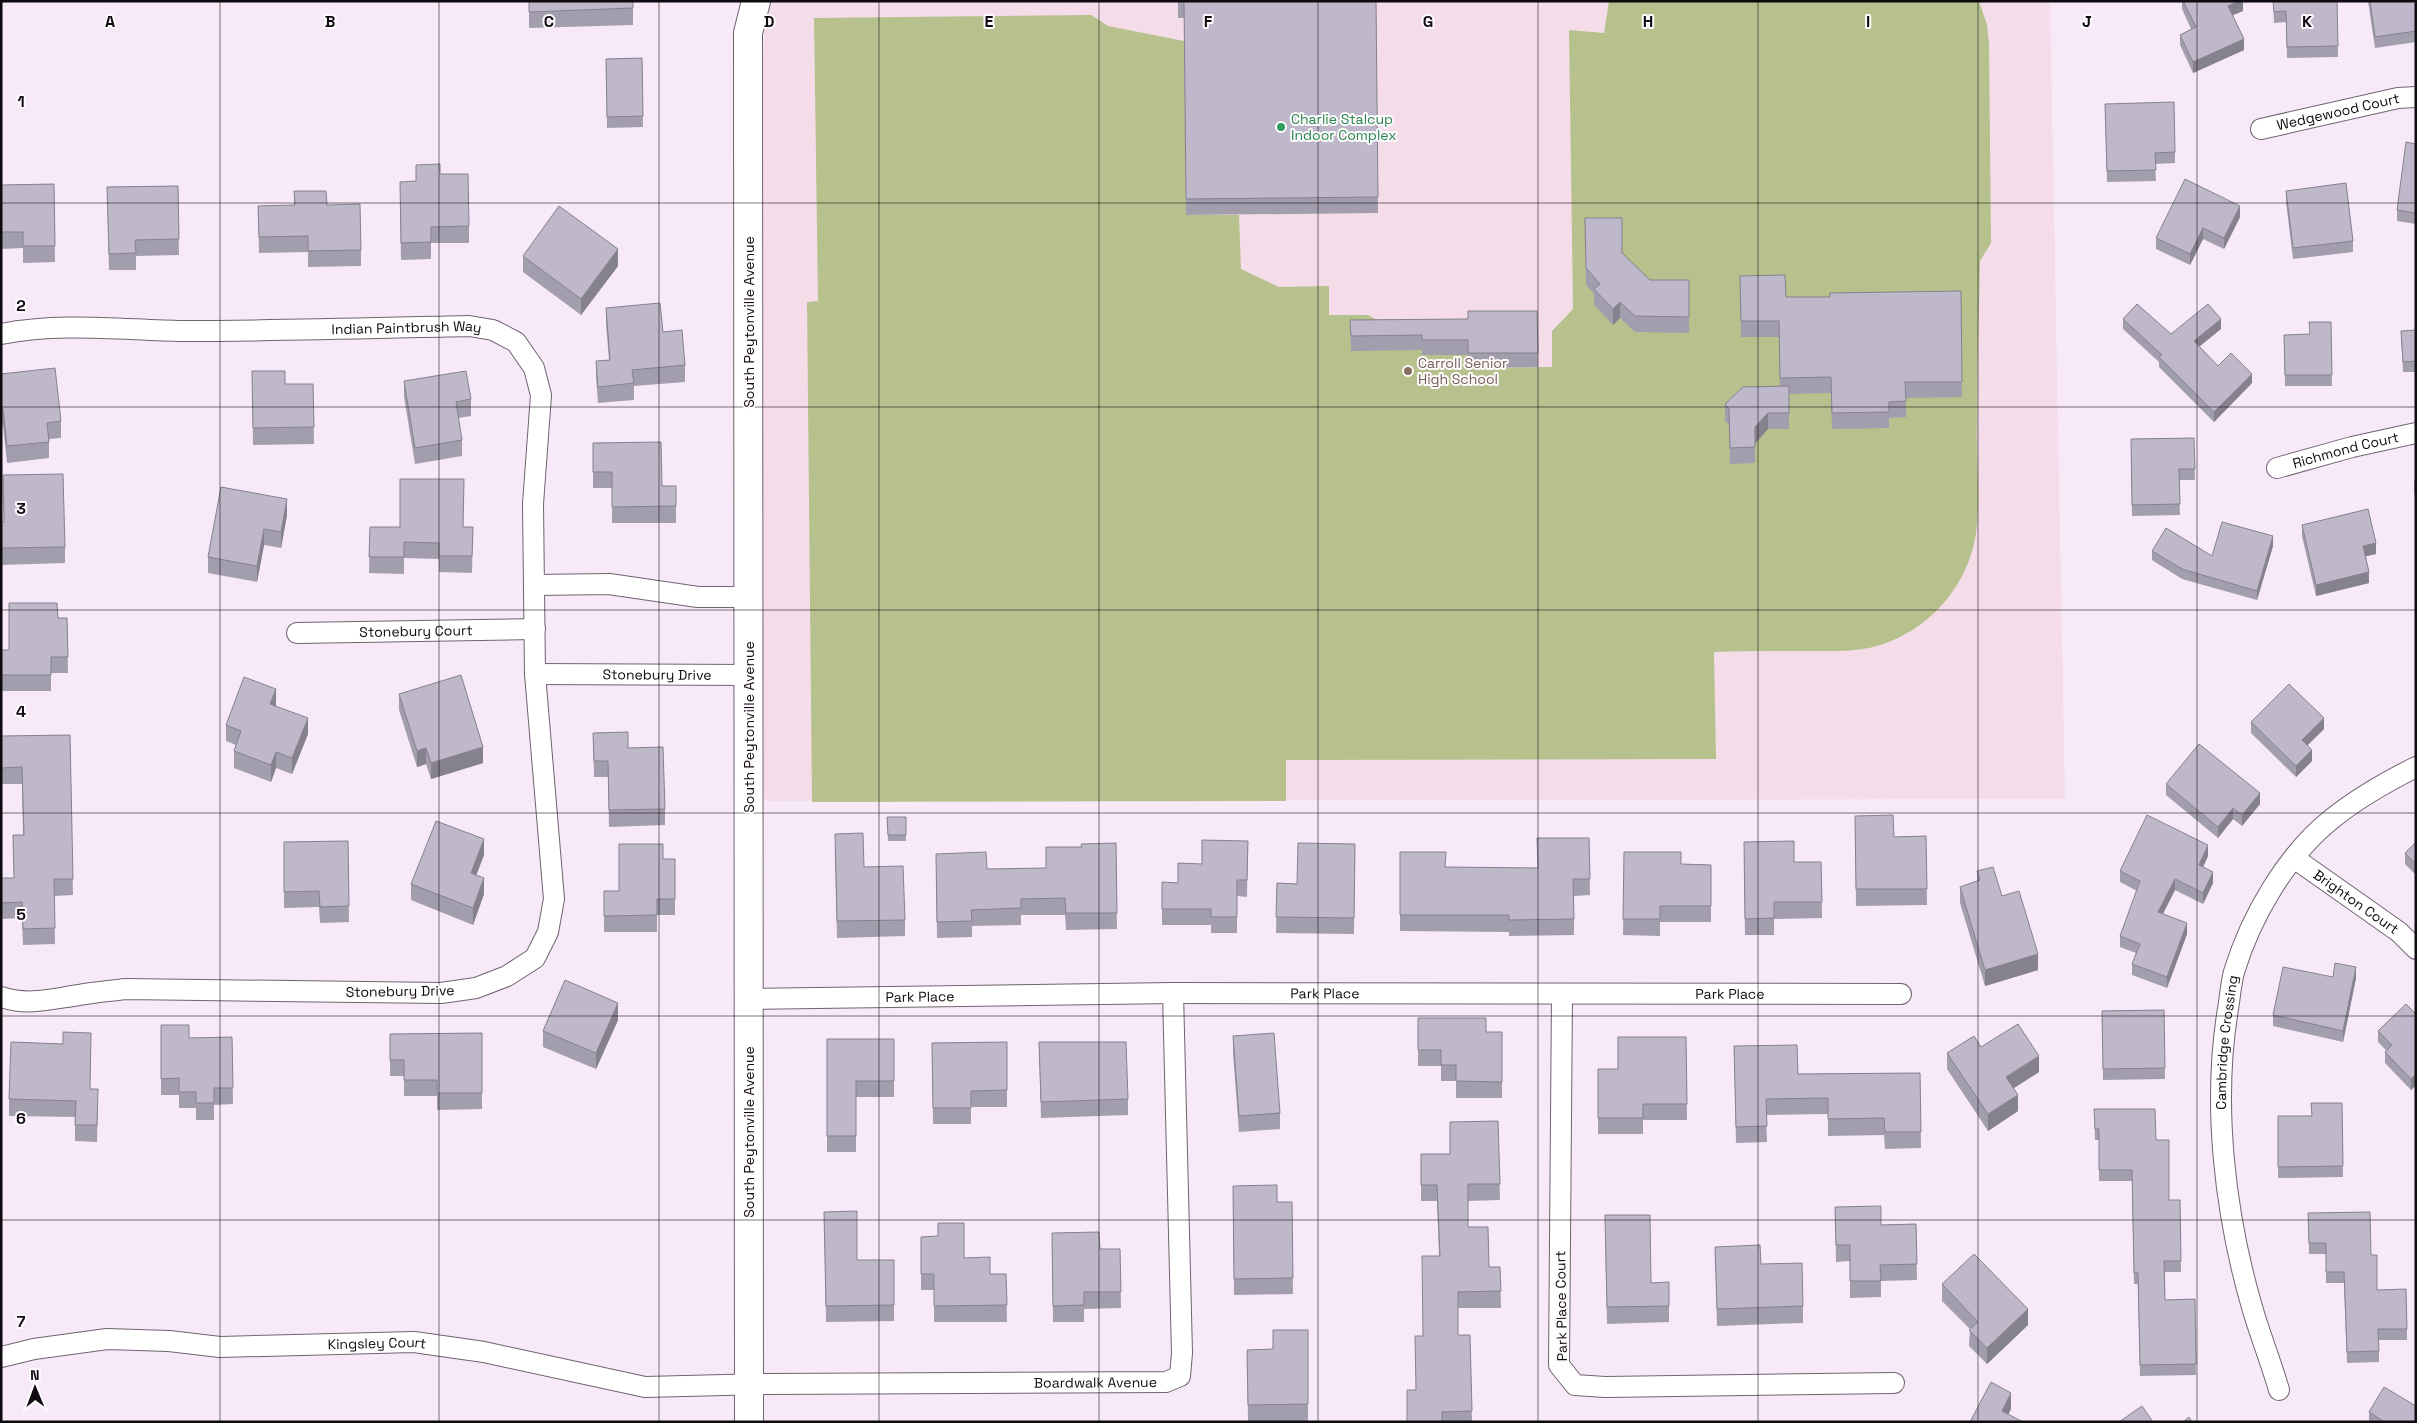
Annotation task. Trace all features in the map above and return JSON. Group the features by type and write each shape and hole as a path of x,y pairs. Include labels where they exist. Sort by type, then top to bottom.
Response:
{"street":[{"name":"South Peytonville Avenue","path":"743,1 748,33 749,1422"},
{"name":"South Peytonville Avenue","path":"748,33 756,1"},
{"name":"Wedgewood Court","path":"2261,129 2398,98 2416,96"},
{"name":"Indian Paintbrush Way","path":"1,334 84,326 123,330 185,331 469,326 494,330 516,342 534,368 541,394 533,504 535,629"},
{"name":"Richmond Court","path":"2277,468 2352,447 2416,433"},
{"path":"534,585 609,584 698,597 749,598"},
{"name":"Stonebury Court","path":"297,633 535,629"},
{"name":"Stonebury Drive","path":"1,997 12,1000 47,1002 78,995 116,990 177,988 441,993 476,988 507,976 535,958 548,932 554,899 535,674 535,629"},
{"name":"Stonebury Drive","path":"535,674 749,675"},
{"name":"Cambridge Crossing","path":"2279,1390 2252,1308 2229,1197 2224,1161 2221,1071 2234,973 2246,938 2265,900 2294,858 2331,819 2369,790 2416,767"},
{"name":"Brighton Court","path":"2294,858 2399,932 2416,949"},
{"name":"Park Place","path":"750,999 1173,993 1901,994"},
{"name":"Boardwalk Avenue","path":"748,1384 1166,1382 1180,1376 1181,1344 1173,993"},
{"name":"Park Place Court","path":"1562,994 1559,1365 1575,1385 1605,1387 1894,1383"},
{"name":"Kingsley Court","path":"1,1357 34,1349 108,1339 220,1347 414,1342 484,1352 645,1387 748,1384"}],"shaded area":[{"name":"Carroll Senior High School","path":"766,1 2050,1 2065,799 760,801 759,150"}],"green space":[{"name":"Carroll Senior High School","path":"1609,1 1979,1 1987,25 1989,43 1991,243 1980,261 1977,520 1971,554 1964,573 1940,607 1908,633 1889,642 1869,648 1839,651 1714,652 1716,759 1286,760 1286,801 812,802 807,302 818,301 814,18 1091,15 1108,26 1184,41 1186,215 1239,215 1241,269 1279,287 1329,286 1329,315 1368,315 1375,319 1375,339 1422,350 1422,355 1468,346 1469,368 1552,367 1552,331 1573,309 1569,30 1604,33"}],"building":[{"path":"529,1 633,1 633,8 529,12"},
{"name":"Charlie Stalcup Indoor Complex","path":"1178,1 1376,1 1378,197 1186,199 1184,2"},
{"path":"2183,1 2239,1 2228,6 2244,39 2193,62 2180,35 2196,27"},
{"path":"2273,1 2337,1 2338,46 2287,47 2286,11 2274,12"},
{"path":"2370,1 2416,1 2416,31 2375,37"},
{"path":"642,58 643,116 607,117 606,59"},
{"path":"2174,102 2175,152 2155,153 2156,170 2107,171 2105,104"},
{"path":"2406,142 2416,144 2416,213 2397,210"},
{"path":"440,164 440,174 468,174 469,226 431,227 431,242 401,243 400,182 416,181 416,165"},
{"path":"2185,179 2240,206 2224,238 2203,228 2190,254 2156,238"},
{"path":"2346,183 2353,241 2293,248 2286,191"},
{"path":"54,184 55,246 23,246 23,232 1,232 1,185"},
{"path":"178,186 179,239 135,240 136,253 109,254 107,187"},
{"path":"294,191 326,191 327,205 360,204 361,250 308,251 308,236 259,237 258,206 295,205"},
{"path":"559,206 618,249 581,299 523,256"},
{"path":"1585,218 1622,218 1622,253 1650,280 1689,280 1689,317 1635,316 1620,302 1613,309 1594,289 1600,284 1586,268"},
{"path":"1785,275 1786,297 1830,297 1830,293 1961,291 1962,382 1905,382 1906,401 1889,402 1889,412 1832,413 1831,377 1780,378 1779,321 1741,321 1740,276"},
{"path":"660,303 663,332 682,330 685,365 632,370 634,383 598,387 596,361 610,360 606,308"},
{"path":"2137,304 2171,334 2208,304 2221,319 2194,341 2218,366 2231,353 2252,374 2214,412 2159,357 2162,355 2123,319"},
{"path":"1468,311 1537,311 1538,353 1468,353 1468,340 1422,340 1422,335 1351,336 1350,320 1468,319"},
{"path":"2309,322 2331,322 2332,375 2285,375 2284,335 2310,334"},
{"path":"2416,330 2416,361 2403,362 2401,331"},
{"path":"55,368 61,421 47,423 49,442 7,446 3,409 1,409 1,374"},
{"path":"252,371 285,371 285,384 313,384 314,427 253,428"},
{"path":"466,371 471,399 456,402 462,440 415,448 404,381"},
{"path":"1789,386 1789,413 1768,413 1755,427 1755,447 1730,448 1729,409 1725,404 1743,387"},
{"path":"2194,438 2195,469 2179,469 2180,504 2132,505 2131,439"},
{"path":"661,442 662,486 676,486 676,506 612,507 612,472 593,472 593,443"},
{"path":"63,474 65,547 1,548 1,522 4,522 3,475"},
{"path":"400,479 464,479 463,527 473,527 472,556 439,556 439,543 404,542 404,557 369,557 370,527 400,527"},
{"path":"221,487 287,499 281,532 264,529 257,566 208,557"},
{"path":"2368,509 2376,543 2363,546 2369,572 2316,585 2302,525"},
{"path":"2222,522 2273,536 2257,591 2182,569 2152,551 2166,528 2212,556"},
{"path":"9,603 57,603 58,618 67,618 68,657 51,657 51,675 1,675 1,650 9,650"},
{"path":"461,675 483,747 431,763 426,748 417,751 399,694"},
{"path":"244,677 276,689 270,704 308,718 292,758 276,752 271,765 234,751 241,731 226,725"},
{"path":"2289,684 2324,718 2302,740 2312,750 2296,766 2251,722"},
{"path":"628,732 628,748 663,747 665,809 609,810 608,761 594,761 593,733"},
{"path":"70,735 73,879 54,879 55,928 23,929 22,902 1,903 1,878 14,878 13,835 24,835 22,767 1,768 1,736"},
{"path":"2199,744 2260,793 2242,815 2233,808 2218,827 2166,784"},
{"path":"1893,815 1894,837 1926,836 1927,889 1856,889 1855,816"},
{"path":"2147,815 2208,845 2199,865 2213,872 2203,893 2175,879 2158,912 2187,923 2167,977 2132,964 2140,944 2120,936 2140,881 2120,871"},
{"path":"887,817 906,817 906,835 888,835"},
{"path":"436,821 484,839 471,873 484,878 473,908 411,884"},
{"path":"863,833 864,867 903,866 905,920 837,921 835,834"},
{"path":"1537,838 1589,838 1590,879 1573,879 1574,919 1509,920 1509,915 1400,915 1400,852 1446,852 1445,867 1538,868"},
{"path":"1202,840 1248,841 1247,880 1237,880 1237,917 1211,917 1211,909 1162,909 1162,882 1178,883 1178,863 1202,864"},
{"path":"348,841 349,906 320,907 319,891 284,892 284,842"},
{"path":"1794,841 1794,862 1821,862 1822,902 1774,902 1774,918 1745,919 1744,842"},
{"path":"2416,842 2416,864 2405,853"},
{"path":"1116,843 1117,913 1066,913 1065,898 1021,899 1021,908 971,910 972,921 937,922 936,854 986,852 987,869 1046,868 1046,847 1082,847 1081,844"},
{"path":"1298,843 1355,844 1354,918 1276,917 1277,883 1297,884"},
{"path":"619,844 663,844 663,859 675,859 675,899 657,899 657,915 604,916 604,891 619,891"},
{"path":"1624,852 1681,852 1681,864 1711,865 1711,906 1660,906 1660,919 1623,919"},
{"path":"1993,867 2002,896 2019,891 2038,954 1985,970 1960,887 1980,880 1977,871"},
{"path":"2335,963 2356,967 2343,1031 2273,1015 2283,967 2333,977"},
{"path":"565,980 618,1003 596,1053 543,1031"},
{"path":"2406,1004 2416,1014 2416,1074 2411,1079 2385,1052 2392,1045 2378,1031"},
{"path":"2164,1010 2165,1068 2103,1069 2102,1011"},
{"path":"1418,1018 1486,1018 1486,1032 1502,1032 1502,1082 1456,1081 1456,1065 1441,1065 1441,1050 1418,1050"},
{"path":"2018,1024 2039,1056 2006,1077 2018,1095 1988,1114 1947,1053 1974,1036 1981,1047"},
{"path":"161,1025 189,1025 189,1038 232,1037 233,1088 214,1088 214,1103 196,1103 196,1092 179,1092 179,1078 161,1079"},
{"path":"63,1032 91,1033 90,1089 98,1089 97,1125 75,1125 76,1101 9,1099 11,1042 63,1044"},
{"path":"482,1033 482,1093 437,1093 437,1080 404,1080 404,1060 390,1060 390,1034"},
{"path":"1274,1033 1280,1113 1239,1116 1233,1036"},
{"path":"1618,1037 1686,1037 1687,1104 1643,1104 1643,1118 1598,1118 1598,1069 1618,1069"},
{"path":"827,1039 894,1039 894,1081 856,1081 856,1136 827,1136"},
{"path":"1007,1042 1007,1090 971,1091 971,1108 933,1108 932,1043"},
{"path":"1039,1042 1126,1042 1128,1099 1041,1102"},
{"path":"1797,1045 1798,1074 1920,1073 1921,1132 1885,1132 1884,1118 1828,1119 1828,1098 1766,1099 1767,1126 1736,1127 1734,1046"},
{"path":"2311,1103 2342,1103 2343,1166 2278,1167 2278,1116 2312,1116"},
{"path":"2094,1109 2155,1109 2156,1140 2169,1140 2169,1200 2180,1200 2181,1261 2164,1261 2165,1300 2195,1299 2196,1364 2140,1365 2138,1273 2134,1273 2132,1170 2099,1170 2099,1129 2095,1129"},
{"path":"1498,1121 1500,1184 1468,1184 1468,1227 1488,1227 1489,1267 1500,1267 1501,1291 1458,1292 1458,1335 1470,1335 1472,1411 1442,1412 1442,1422 1407,1422 1407,1390 1416,1390 1415,1336 1423,1336 1422,1256 1440,1256 1437,1185 1421,1185 1421,1154 1450,1154 1450,1122"},
{"path":"1277,1185 1277,1202 1292,1202 1293,1278 1234,1279 1233,1186"},
{"path":"1881,1206 1881,1225 1916,1224 1917,1264 1880,1265 1881,1281 1850,1281 1850,1245 1836,1245 1835,1207"},
{"path":"857,1211 857,1260 894,1260 894,1305 826,1306 824,1212"},
{"path":"2370,1212 2371,1255 2377,1255 2377,1290 2406,1289 2407,1329 2378,1329 2379,1351 2347,1352 2344,1272 2326,1272 2326,1243 2309,1243 2308,1213"},
{"path":"1605,1215 1650,1215 1651,1283 1669,1282 1669,1306 1607,1307"},
{"path":"938,1223 964,1223 964,1258 990,1257 990,1274 1006,1274 1007,1305 934,1306 934,1274 921,1274 921,1237 938,1236"},
{"path":"1099,1232 1100,1249 1120,1249 1121,1292 1084,1292 1084,1305 1053,1306 1052,1233"},
{"path":"1760,1245 1761,1264 1802,1263 1803,1306 1717,1309 1715,1247"},
{"path":"1974,1254 2028,1309 1987,1348 1969,1330 1978,1322 1942,1284"},
{"path":"1273,1330 1308,1330 1308,1404 1248,1405 1247,1350 1273,1349"},
{"path":"1991,1382 2011,1393 2002,1411 2023,1422 1970,1422"},
{"path":"2384,1387 2416,1406 2416,1422 2382,1422 2369,1412"},
{"path":"2142,1406 2153,1422 2119,1422"},
{"path":"2189,1417 2192,1422 2183,1422"}],"place":[{"name":"Charlie Stalcup Indoor Complex","path":"1281,127"},
{"name":"Carroll Senior High School","path":"1408,371"}]}
